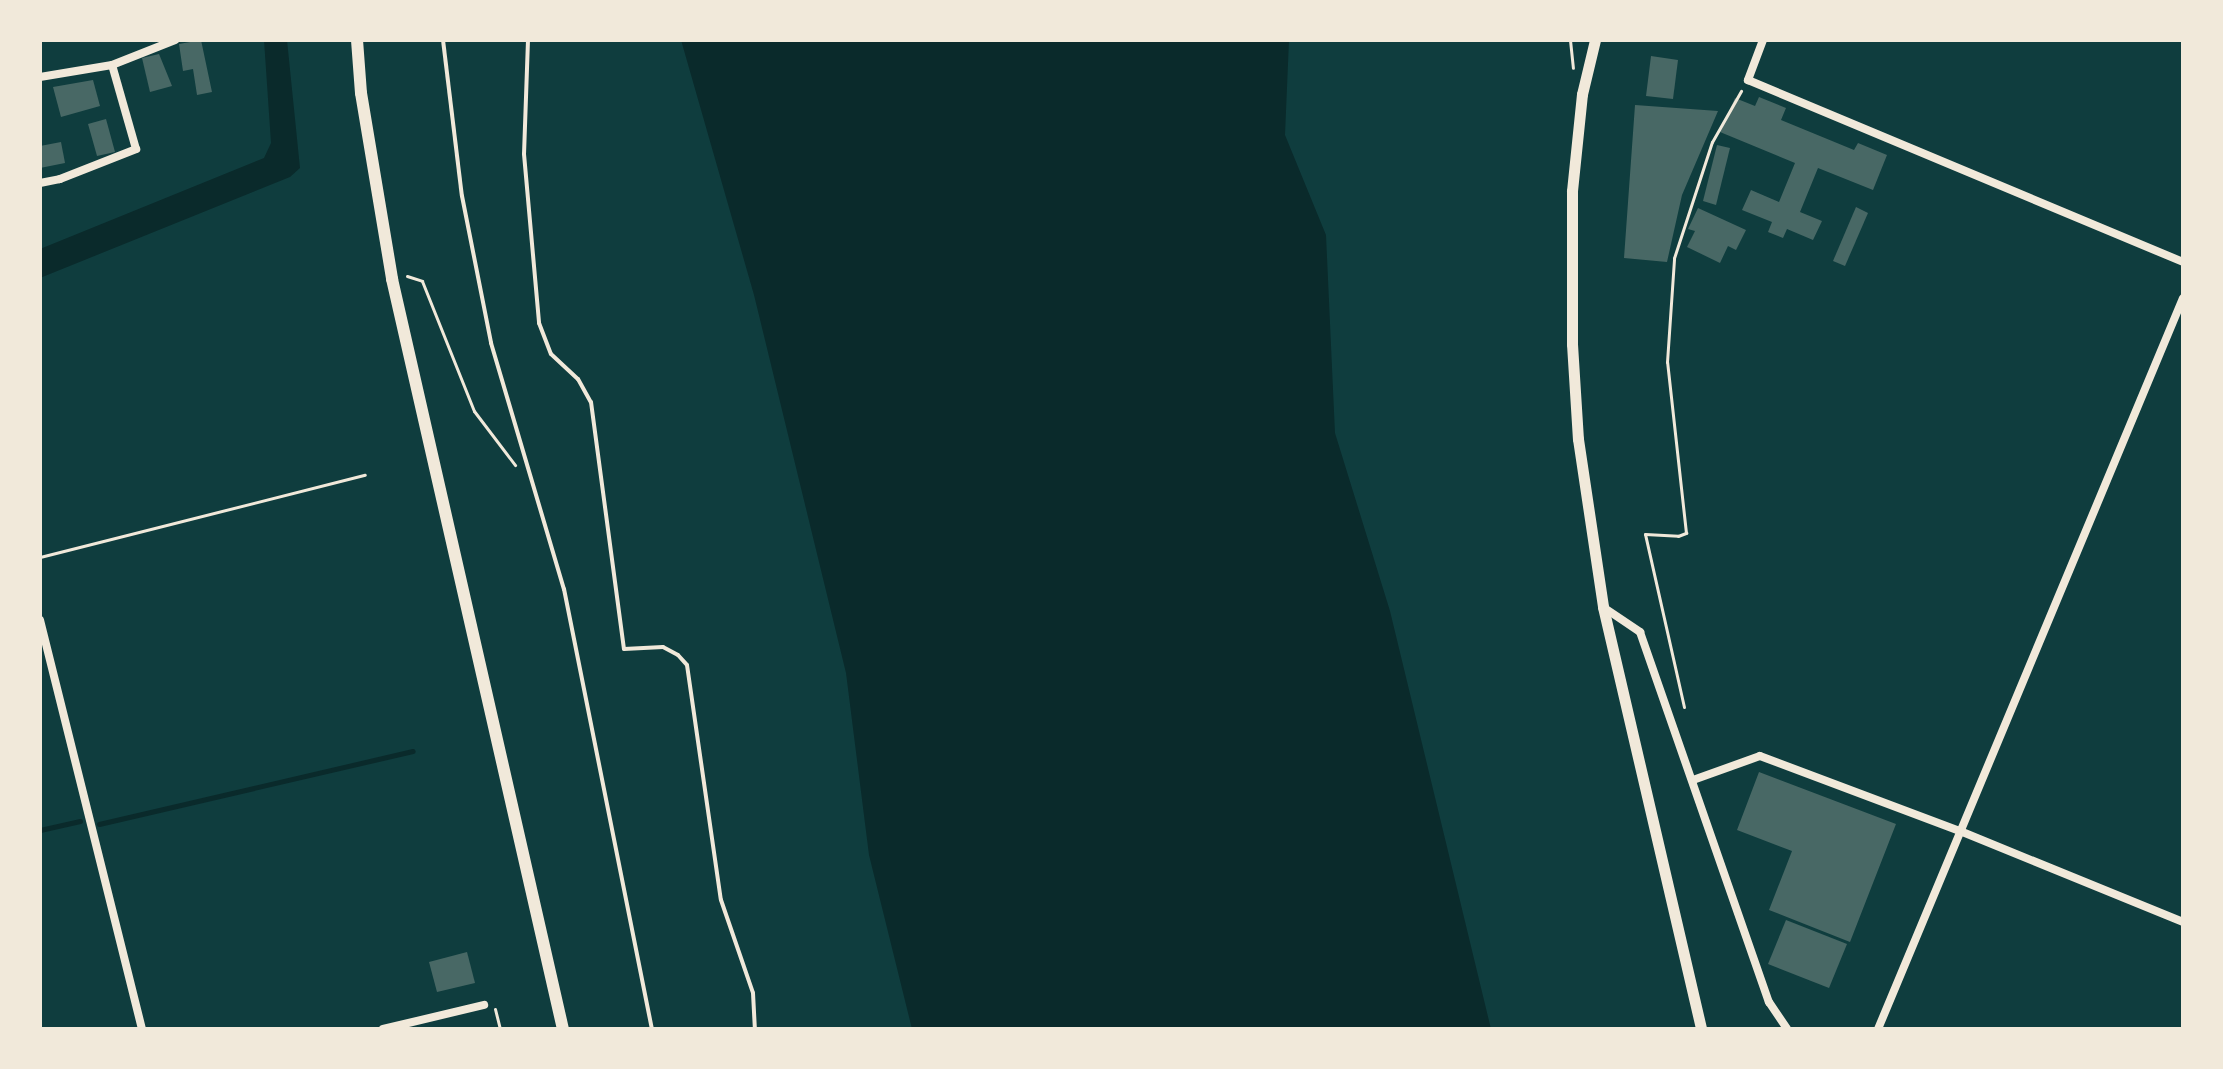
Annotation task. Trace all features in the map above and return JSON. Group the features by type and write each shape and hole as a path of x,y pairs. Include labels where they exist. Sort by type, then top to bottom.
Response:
{"main road":[{"path":"357,40 361,93 392,279 563,1029"},
{"path":"1595,40 1582,94 1572,191 1572,344 1578,439 1603,607 1701,1029"}],"street":[{"path":"40,77 112,65 175,40"},
{"path":"1763,40 1748,80 2183,262"},
{"path":"40,183 60,179 136,149 112,65"},
{"path":"1878,1029 2183,298"},
{"path":"1603,607 1640,632 1769,1002 1787,1029"},
{"path":"40,620 142,1029"},
{"path":"1693,780 1760,756 1960,831 2183,922"},
{"path":"383,1029 484,1005"}],"lane":[{"path":"443,40 462,196 488,328 564,589 652,1029"},
{"path":"528,40 524,154 539,323 551,354 578,379 591,402 624,649 663,647 678,655 687,665 721,900 753,993 755,1029"}],"path":[{"path":"1684,707 1645,534 1678,536 1686,533 1667,362 1674,258 1712,142 1748,80"},
{"path":"392,279 410,276 422,281 474,411 511,461 529,477"},
{"path":"40,557 365,475"},
{"path":"484,1005 496,1009 500,1029"}],"water":[{"path":"264,40 287,40 300,168 290,177 40,278 40,249 264,158 271,143"},
{"path":"681,40 1289,40 1285,135 1326,235 1335,433 1390,611 1491,1029 912,1029 869,855 846,673 754,295"}],"building":[{"path":"201,40 212,92 197,95 193,69 183,71 179,44"},
{"path":"159,54 172,86 150,92 142,58"},
{"path":"1651,56 1678,60 1673,99 1646,96"},
{"path":"93,80 100,106 61,117 53,87"},
{"path":"1759,97 1786,108 1781,120 1854,150 1858,143 1887,155 1873,190 1818,168 1800,212 1822,221 1813,240 1787,229 1783,238 1768,232 1772,222 1742,210 1751,190 1779,202 1795,163 1720,132 1735,98 1755,106"},
{"path":"1635,105 1718,111 1682,195 1667,262 1624,258"},
{"path":"106,119 115,152 97,156 88,124"},
{"path":"61,142 65,163 40,168 40,146"},
{"path":"1717,145 1730,148 1716,205 1703,201"},
{"path":"1856,207 1868,213 1845,266 1833,261"},
{"path":"1698,208 1746,230 1736,250 1728,246 1720,263 1687,247 1695,231 1688,229"},
{"path":"1759,772 1896,824 1850,942 1769,910 1792,851 1737,830"},
{"path":"1786,920 1847,944 1829,988 1768,964"},
{"path":"467,952 475,983 437,992 429,962"}],"waterway":[{"path":"99,824 413,751"},
{"path":"40,830 80,821"}]}
